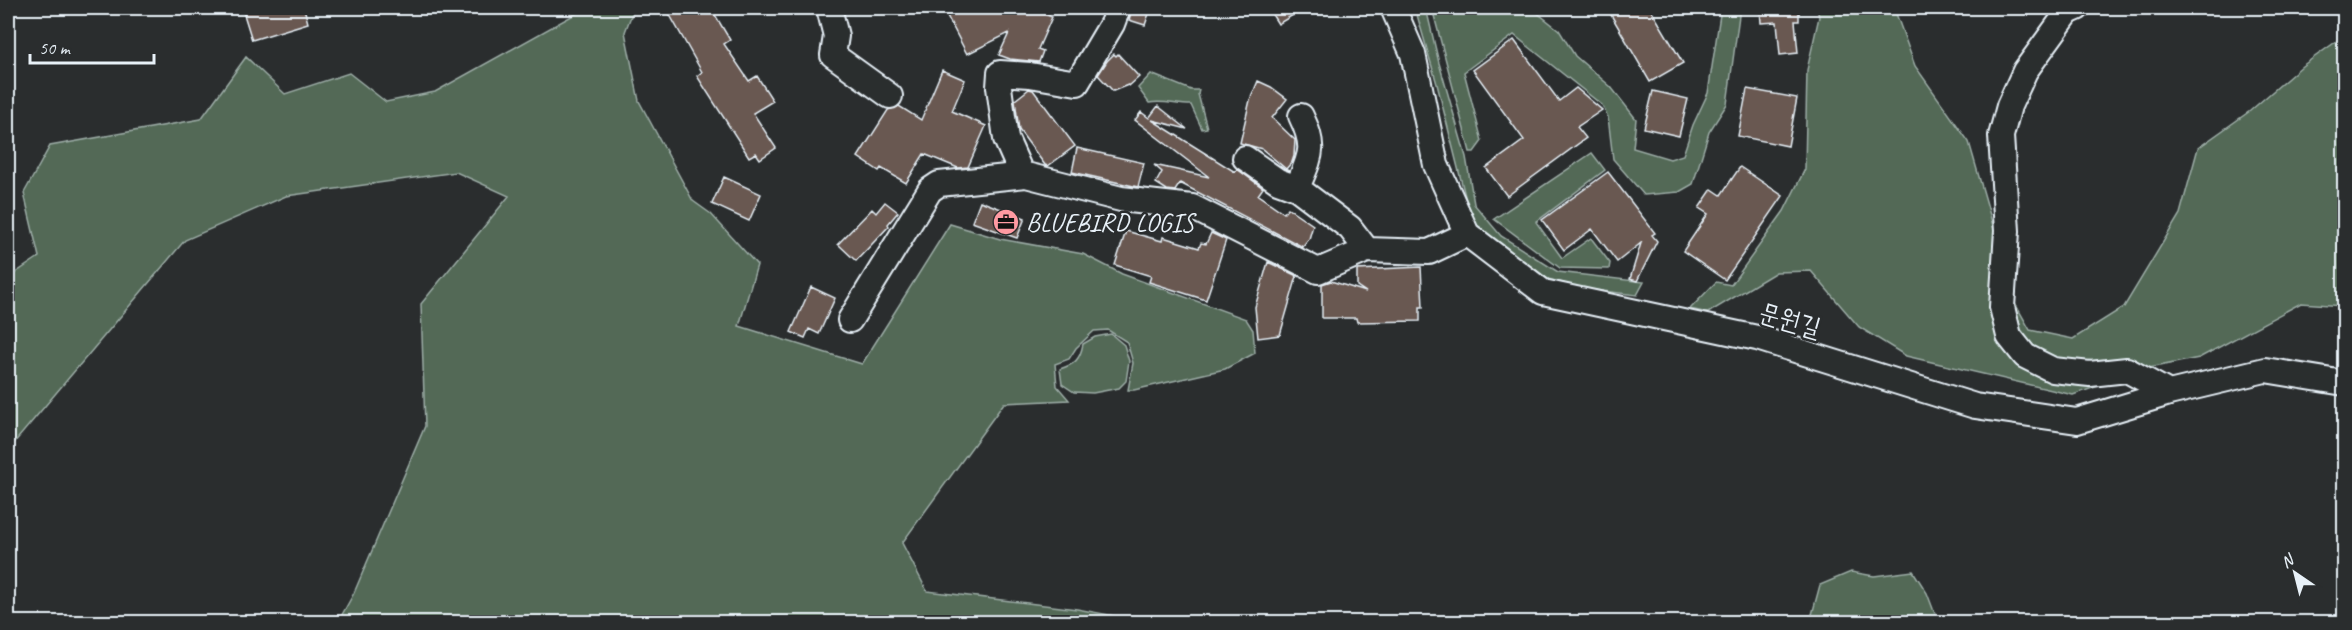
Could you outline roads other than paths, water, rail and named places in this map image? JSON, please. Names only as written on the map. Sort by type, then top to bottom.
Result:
[{"type":"street","points":[[829,8],[836,36],[833,55],[890,96]]},
{"type":"street","points":[[1024,175],[1006,139],[999,87],[1000,73],[1030,75],[1077,83],[1112,24],[1118,8]]},
{"type":"street","name":"문원길","points":[[1393,8],[1413,54],[1436,165],[1467,234],[1543,292],[1757,338],[1975,406],[2077,421],[2169,393],[2265,370],[2344,383]]},
{"type":"street","points":[[2077,8],[2068,12],[2025,71],[2009,106],[2001,136],[2007,231],[2002,307],[2009,336],[2025,356],[2053,370],[2090,374],[2127,370],[2169,393]]},
{"type":"street","points":[[1297,188],[1311,155],[1311,135],[1301,116]]},
{"type":"street","points":[[1245,158],[1278,181],[1297,188],[1350,228],[1367,250]]},
{"type":"street","points":[[850,320],[930,190],[939,184],[1024,175],[1121,199],[1192,207],[1318,271],[1367,250],[1429,252],[1467,234]]},
{"type":"place","name":"BLUEBIRD LOGIS","points":[[1006,222]]}]
